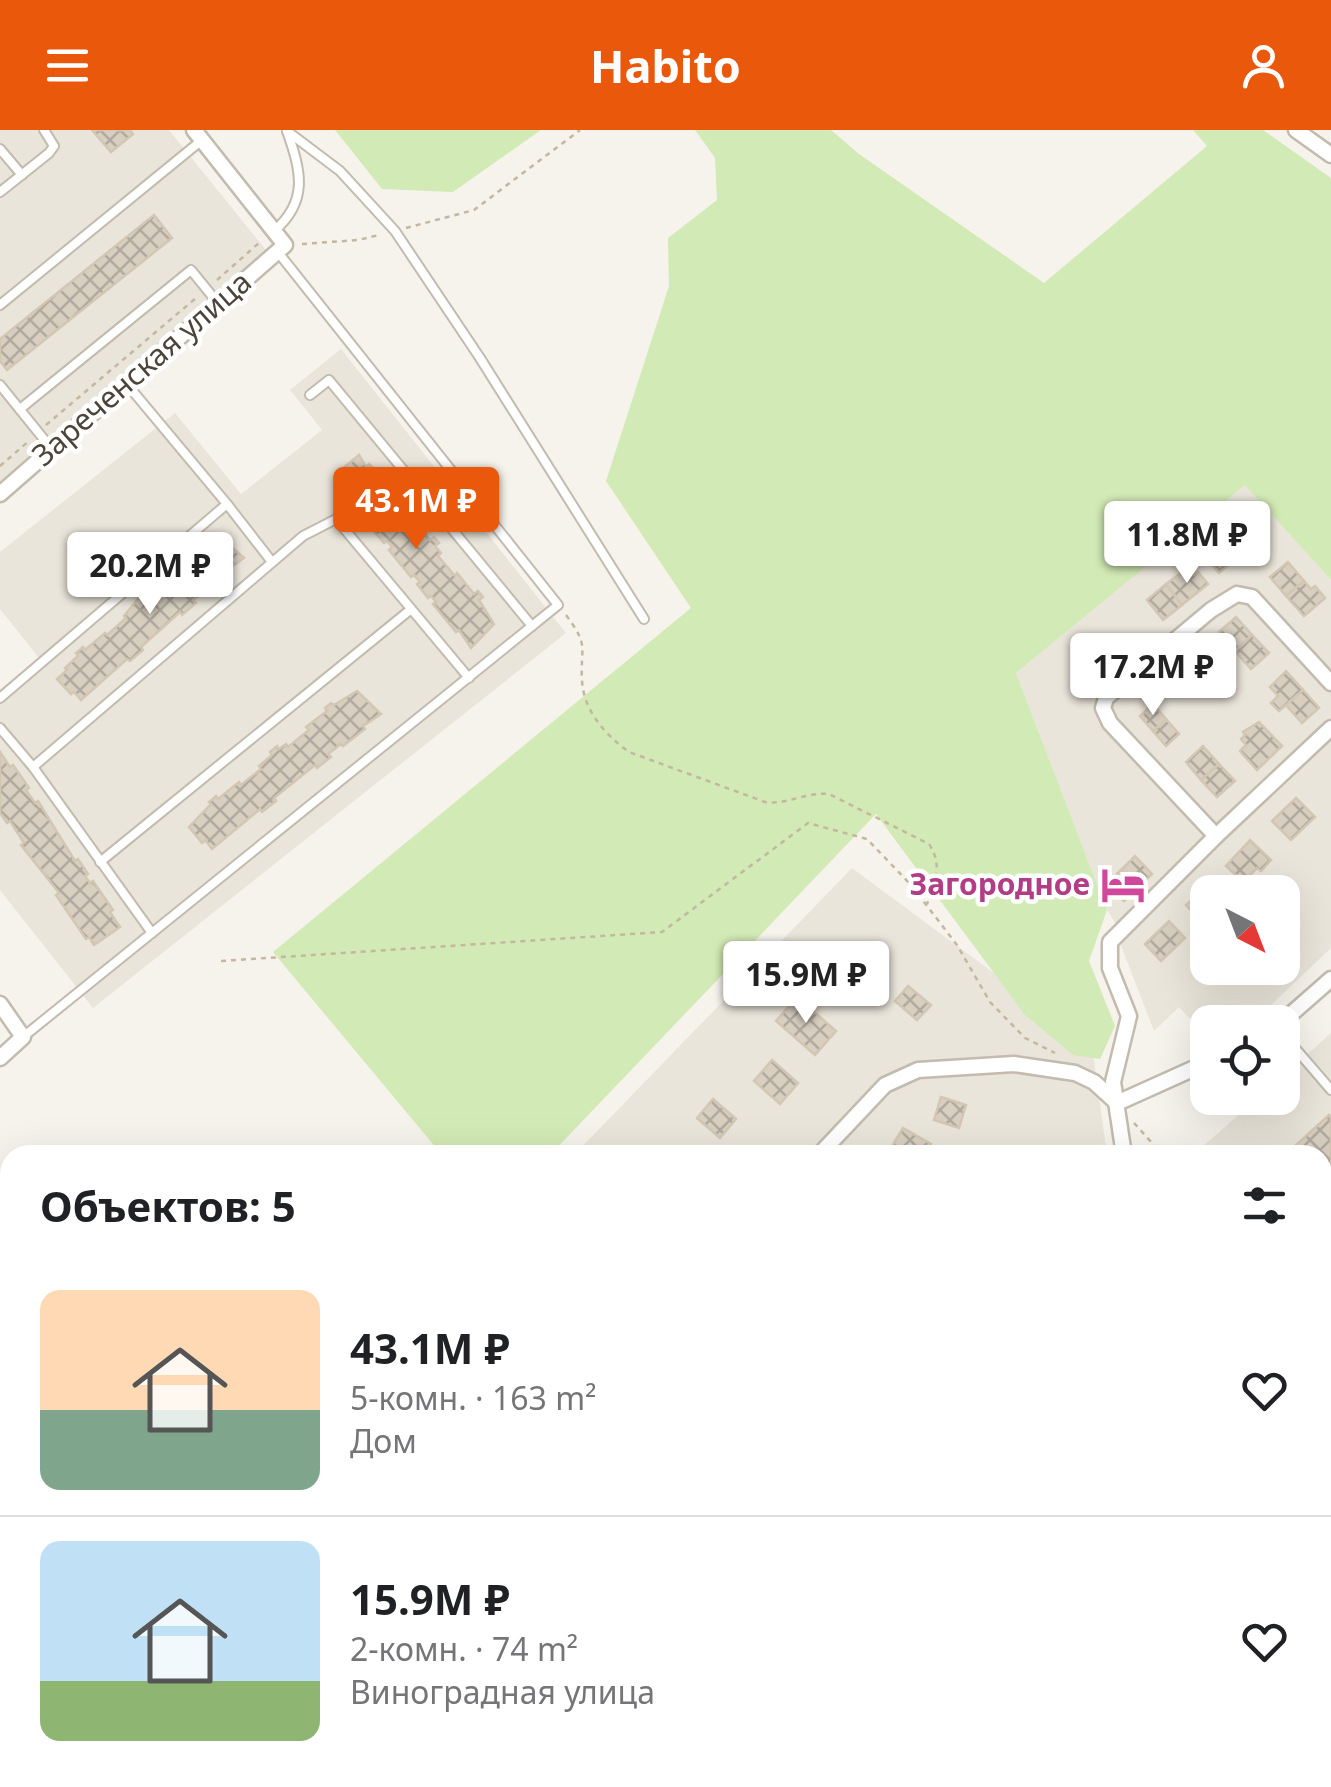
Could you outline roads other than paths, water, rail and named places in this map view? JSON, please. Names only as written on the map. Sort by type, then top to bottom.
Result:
[{"type":"street","points":[[1296,130],[1331,155]]},
{"type":"street","points":[[198,135],[274,231],[281,248]]},
{"type":"street","name":"Зареченская улица","points":[[0,494],[281,248]]},
{"type":"street","points":[[1216,836],[1110,723],[1104,708],[1106,698],[1211,610],[1237,594],[1252,596],[1331,683]]},
{"type":"street","points":[[1122,1145],[1113,1082],[1129,1016],[1110,968],[1110,942],[1331,728]]},
{"type":"street","points":[[1300,1006],[1331,979]]},
{"type":"street","points":[[0,1004],[23,1037],[0,1058]]},
{"type":"street","points":[[828,1145],[885,1085],[918,1070],[1014,1064],[1074,1074],[1094,1082],[1116,1103]]},
{"type":"street","points":[[1116,1103],[1190,1070]]},
{"type":"lane","points":[[0,192],[54,146],[44,130]]},
{"type":"lane","points":[[286,130],[340,171],[395,231],[644,618]]},
{"type":"lane","points":[[274,231],[290,217],[298,195],[299,166],[286,130]]},
{"type":"lane","points":[[0,305],[198,135]]},
{"type":"lane","points":[[0,149],[22,175]]},
{"type":"lane","points":[[23,1037],[558,604],[281,248]]},
{"type":"lane","points":[[20,409],[191,270],[217,302]]},
{"type":"lane","points":[[310,394],[328,380],[532,626]]},
{"type":"lane","points":[[126,383],[272,562]]},
{"type":"lane","points":[[0,384],[52,448]]},
{"type":"lane","points":[[0,698],[226,504]]},
{"type":"lane","points":[[32,767],[303,536],[336,519],[469,678]]},
{"type":"lane","points":[[100,862],[410,610]]},
{"type":"lane","points":[[0,728],[152,933]]},
{"type":"lane","points":[[1300,1054],[1331,1090]]},
{"type":"place","name":"Загородное","points":[[1123,885]]}]
